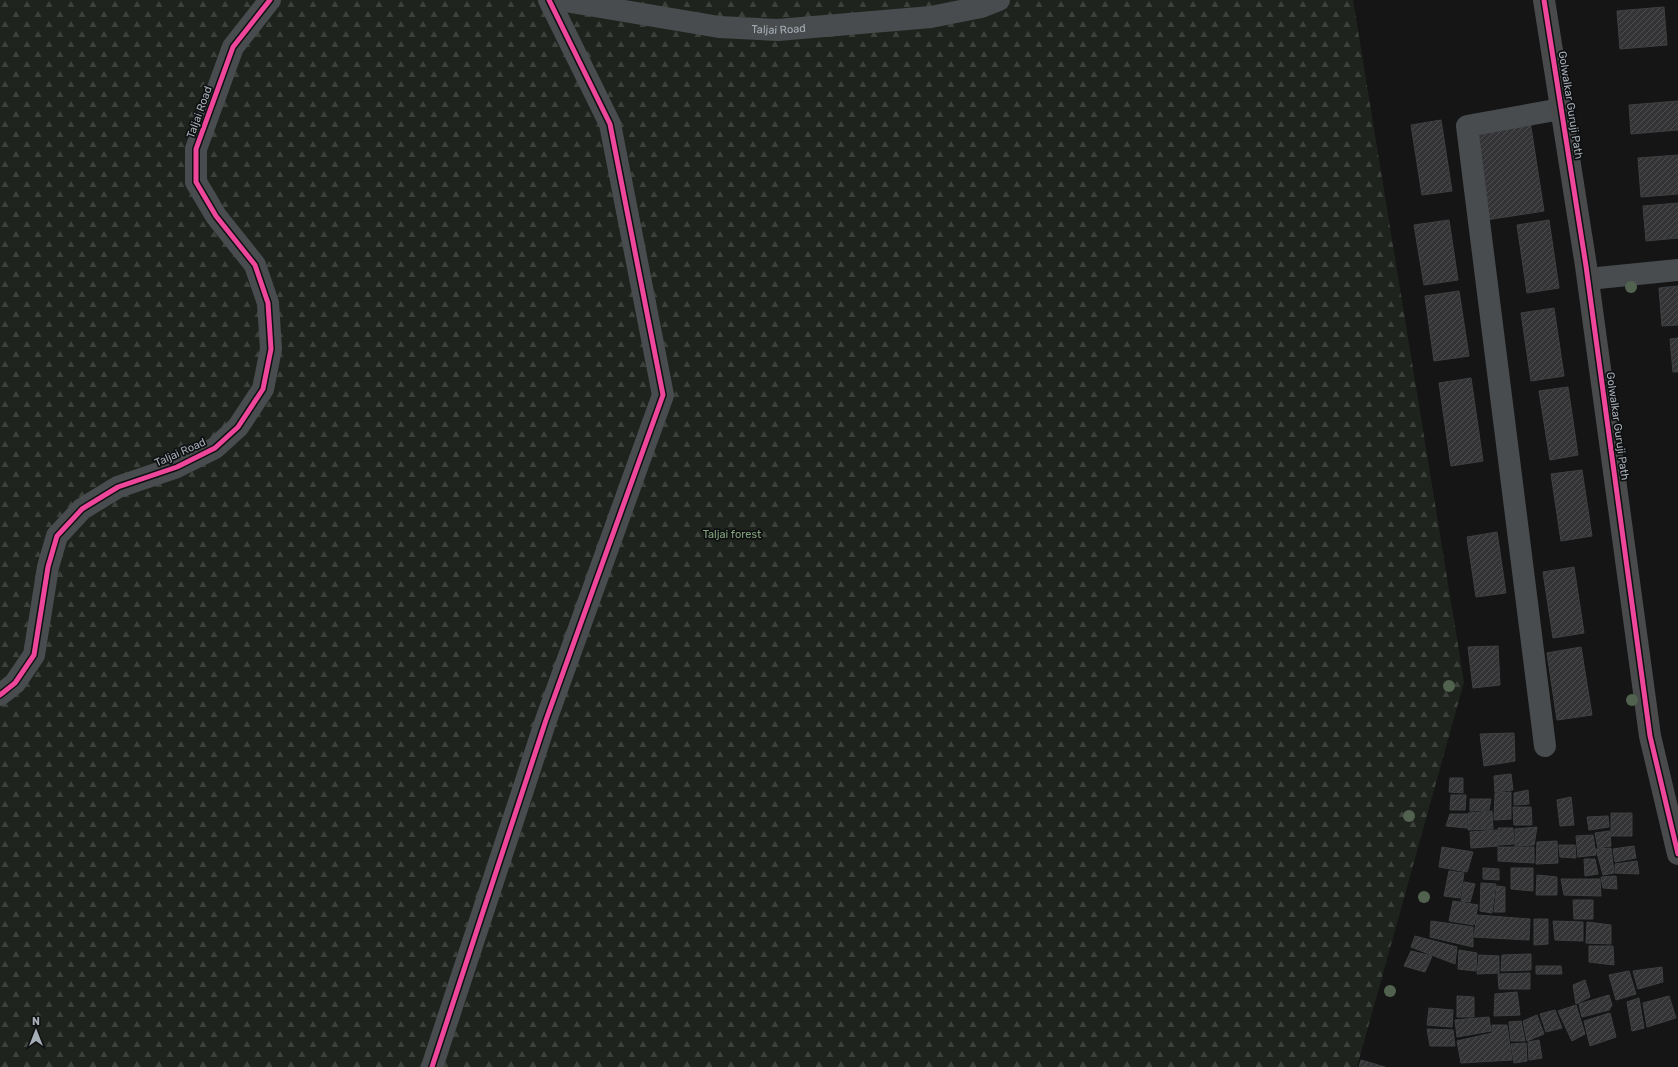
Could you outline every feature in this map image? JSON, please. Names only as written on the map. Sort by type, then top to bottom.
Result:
[{"type":"street","name":"Taljai Road","points":[[0,695],[15,683],[34,655],[48,567],[57,536],[82,509],[118,487],[177,467],[215,448],[238,428],[263,389],[271,349],[268,303],[255,265],[216,216],[196,182],[196,149],[233,46],[270,0]]},
{"type":"street","points":[[432,1067],[546,720],[663,395],[610,124],[549,0]]},
{"type":"street","name":"Taljai Road","points":[[558,0],[719,27],[778,30],[931,17],[981,7],[999,0]]},
{"type":"street","name":"Golwalkar Guruji Path","points":[[1544,0],[1588,279],[1650,736],[1677,841]]},
{"type":"street","points":[[1545,746],[1467,126],[1561,109]]},
{"type":"street","points":[[1588,279],[1678,270]]},
{"type":"green space","name":"Taljai forest","points":[[0,0],[1353,0],[1464,682],[1357,1067],[0,1067]]},
{"type":"building","points":[[1664,7],[1667,45],[1620,49],[1617,11]]},
{"type":"building","points":[[1678,101],[1678,130],[1631,134],[1629,105]]},
{"type":"building","points":[[1441,120],[1452,191],[1422,195],[1411,125]]},
{"type":"building","points":[[1530,121],[1544,211],[1486,220],[1473,130]]},
{"type":"building","points":[[1678,155],[1678,194],[1641,197],[1638,158]]},
{"type":"building","points":[[1678,203],[1678,238],[1646,241],[1643,206]]},
{"type":"building","points":[[1449,220],[1458,280],[1424,285],[1414,225]]},
{"type":"building","points":[[1549,220],[1559,288],[1527,293],[1517,225]]},
{"type":"building","points":[[1678,286],[1678,325],[1662,326],[1659,288]]},
{"type":"building","points":[[1459,291],[1469,356],[1434,361],[1425,296]]},
{"type":"building","points":[[1554,308],[1564,376],[1531,381],[1521,313]]},
{"type":"building","points":[[1678,338],[1678,372],[1673,372],[1670,339]]},
{"type":"building","points":[[1471,378],[1483,461],[1451,466],[1439,383]]},
{"type":"building","points":[[1568,387],[1578,455],[1550,460],[1539,391]]},
{"type":"building","points":[[1582,470],[1592,536],[1561,541],[1551,474]]},
{"type":"building","points":[[1497,532],[1506,593],[1476,597],[1467,537]]},
{"type":"building","points":[[1574,567],[1584,633],[1553,638],[1543,572]]},
{"type":"building","points":[[1498,646],[1500,685],[1473,688],[1468,647]]},
{"type":"building","points":[[1581,647],[1592,715],[1557,720],[1547,653]]},
{"type":"building","points":[[1514,733],[1515,761],[1484,766],[1480,734]]},
{"type":"building","points":[[1511,774],[1513,790],[1495,792],[1494,776]]},
{"type":"building","points":[[1450,778],[1463,778],[1463,793],[1449,792]]},
{"type":"building","points":[[1528,790],[1529,804],[1514,805],[1514,793]]},
{"type":"building","points":[[1511,792],[1511,819],[1494,820],[1495,793]]},
{"type":"building","points":[[1451,795],[1466,795],[1465,810],[1450,810]]},
{"type":"building","points":[[1571,797],[1574,825],[1560,826],[1557,800]]},
{"type":"building","points":[[1470,799],[1491,799],[1489,810],[1470,811]]},
{"type":"building","points":[[1513,807],[1531,807],[1532,825],[1514,825]]},
{"type":"building","points":[[1492,811],[1493,829],[1468,830],[1468,813]]},
{"type":"building","points":[[1611,813],[1632,813],[1632,836],[1611,836]]},
{"type":"building","points":[[1450,814],[1467,814],[1467,828],[1446,826]]},
{"type":"building","points":[[1608,816],[1609,827],[1589,830],[1587,817]]},
{"type":"building","points":[[1537,827],[1534,845],[1515,846],[1515,829]]},
{"type":"building","points":[[1498,828],[1513,828],[1514,844],[1499,845]]},
{"type":"building","points":[[1497,830],[1498,846],[1471,848],[1470,832]]},
{"type":"building","points":[[1610,831],[1611,846],[1598,848],[1595,833]]},
{"type":"building","points":[[1593,835],[1596,855],[1578,857],[1576,836]]},
{"type":"building","points":[[1557,841],[1558,863],[1536,864],[1537,842]]},
{"type":"building","points":[[1559,845],[1575,845],[1576,858],[1560,857]]},
{"type":"building","points":[[1634,846],[1636,858],[1615,862],[1613,849]]},
{"type":"building","points":[[1442,847],[1473,852],[1467,872],[1439,867]]},
{"type":"building","points":[[1498,847],[1534,847],[1534,863],[1498,861]]},
{"type":"building","points":[[1611,848],[1614,873],[1603,875],[1596,849]]},
{"type":"building","points":[[1584,859],[1595,859],[1598,874],[1585,876]]},
{"type":"building","points":[[1637,861],[1639,874],[1615,873],[1615,864]]},
{"type":"building","points":[[1483,868],[1499,869],[1499,880],[1483,879]]},
{"type":"building","points":[[1511,868],[1533,868],[1533,891],[1511,889]]},
{"type":"building","points":[[1449,871],[1464,873],[1460,898],[1444,896]]},
{"type":"building","points":[[1537,875],[1557,877],[1557,895],[1536,895]]},
{"type":"building","points":[[1616,876],[1617,889],[1603,888],[1601,877]]},
{"type":"building","points":[[1561,879],[1600,879],[1601,896],[1564,895]]},
{"type":"building","points":[[1464,882],[1475,884],[1470,902],[1461,901]]},
{"type":"building","points":[[1481,883],[1496,884],[1492,913],[1480,911]]},
{"type":"building","points":[[1497,886],[1505,887],[1505,912],[1494,912]]},
{"type":"building","points":[[1573,900],[1593,900],[1593,919],[1574,919]]},
{"type":"building","points":[[1453,901],[1478,905],[1474,925],[1449,921]]},
{"type":"building","points":[[1477,915],[1530,919],[1529,940],[1474,937]]},
{"type":"building","points":[[1534,919],[1548,919],[1548,944],[1534,945]]},
{"type":"building","points":[[1431,921],[1473,927],[1473,947],[1430,937]]},
{"type":"building","points":[[1553,921],[1583,922],[1583,941],[1555,940]]},
{"type":"building","points":[[1587,922],[1611,925],[1611,944],[1586,943]]},
{"type":"building","points":[[1415,936],[1457,947],[1455,964],[1411,947]]},
{"type":"building","points":[[1589,946],[1613,946],[1614,965],[1589,962]]},
{"type":"building","points":[[1459,950],[1477,953],[1476,971],[1458,969]]},
{"type":"building","points":[[1411,951],[1432,956],[1425,972],[1404,966]]},
{"type":"building","points":[[1531,954],[1531,970],[1501,971],[1502,955]]},
{"type":"building","points":[[1479,955],[1499,956],[1499,973],[1477,974]]},
{"type":"building","points":[[1536,966],[1561,966],[1562,974],[1536,974]]},
{"type":"building","points":[[1662,967],[1663,982],[1638,989],[1633,971]]},
{"type":"building","points":[[1629,971],[1636,994],[1616,1000],[1609,975]]},
{"type":"building","points":[[1530,973],[1530,989],[1499,989],[1498,974]]},
{"type":"building","points":[[1585,980],[1590,997],[1576,1004],[1573,985]]},
{"type":"building","points":[[1517,992],[1520,1015],[1494,1016],[1495,994]]},
{"type":"building","points":[[1609,995],[1612,1005],[1609,1010],[1582,1017],[1579,1004]]},
{"type":"building","points":[[1457,996],[1474,997],[1474,1017],[1457,1017]]},
{"type":"building","points":[[1669,996],[1676,1018],[1647,1027],[1643,1003]]},
{"type":"building","points":[[1639,998],[1644,1028],[1632,1031],[1627,1002]]},
{"type":"building","points":[[1576,1005],[1585,1034],[1572,1041],[1558,1011]]},
{"type":"building","points":[[1429,1008],[1453,1010],[1452,1027],[1427,1025]]},
{"type":"building","points":[[1555,1010],[1562,1028],[1546,1032],[1540,1014]]},
{"type":"building","points":[[1610,1013],[1616,1037],[1590,1046],[1584,1021]]},
{"type":"building","points":[[1537,1015],[1544,1034],[1527,1041],[1523,1021]]},
{"type":"building","points":[[1489,1017],[1491,1031],[1457,1037],[1455,1020]]},
{"type":"building","points":[[1521,1021],[1525,1041],[1511,1041],[1509,1022]]},
{"type":"building","points":[[1492,1025],[1507,1025],[1512,1060],[1461,1063],[1457,1041],[1492,1033]]},
{"type":"building","points":[[1427,1029],[1453,1030],[1455,1046],[1430,1046]]},
{"type":"building","points":[[1539,1040],[1542,1058],[1529,1060],[1528,1042]]},
{"type":"building","points":[[1526,1043],[1527,1061],[1514,1063],[1511,1044]]},
{"type":"building","points":[[1361,1060],[1385,1067],[1359,1067]]},
{"type":"cycle path","points":[[0,695],[15,683],[34,655],[48,567],[57,536],[82,509],[118,487],[177,467],[215,448],[238,427],[263,389],[271,349],[268,303],[255,265],[216,216],[196,182],[196,149],[233,47],[270,0]]},
{"type":"cycle path","points":[[432,1067],[546,720],[663,395],[610,124],[549,0]]},
{"type":"cycle path","points":[[1544,0],[1586,266],[1650,736],[1678,854]]}]
